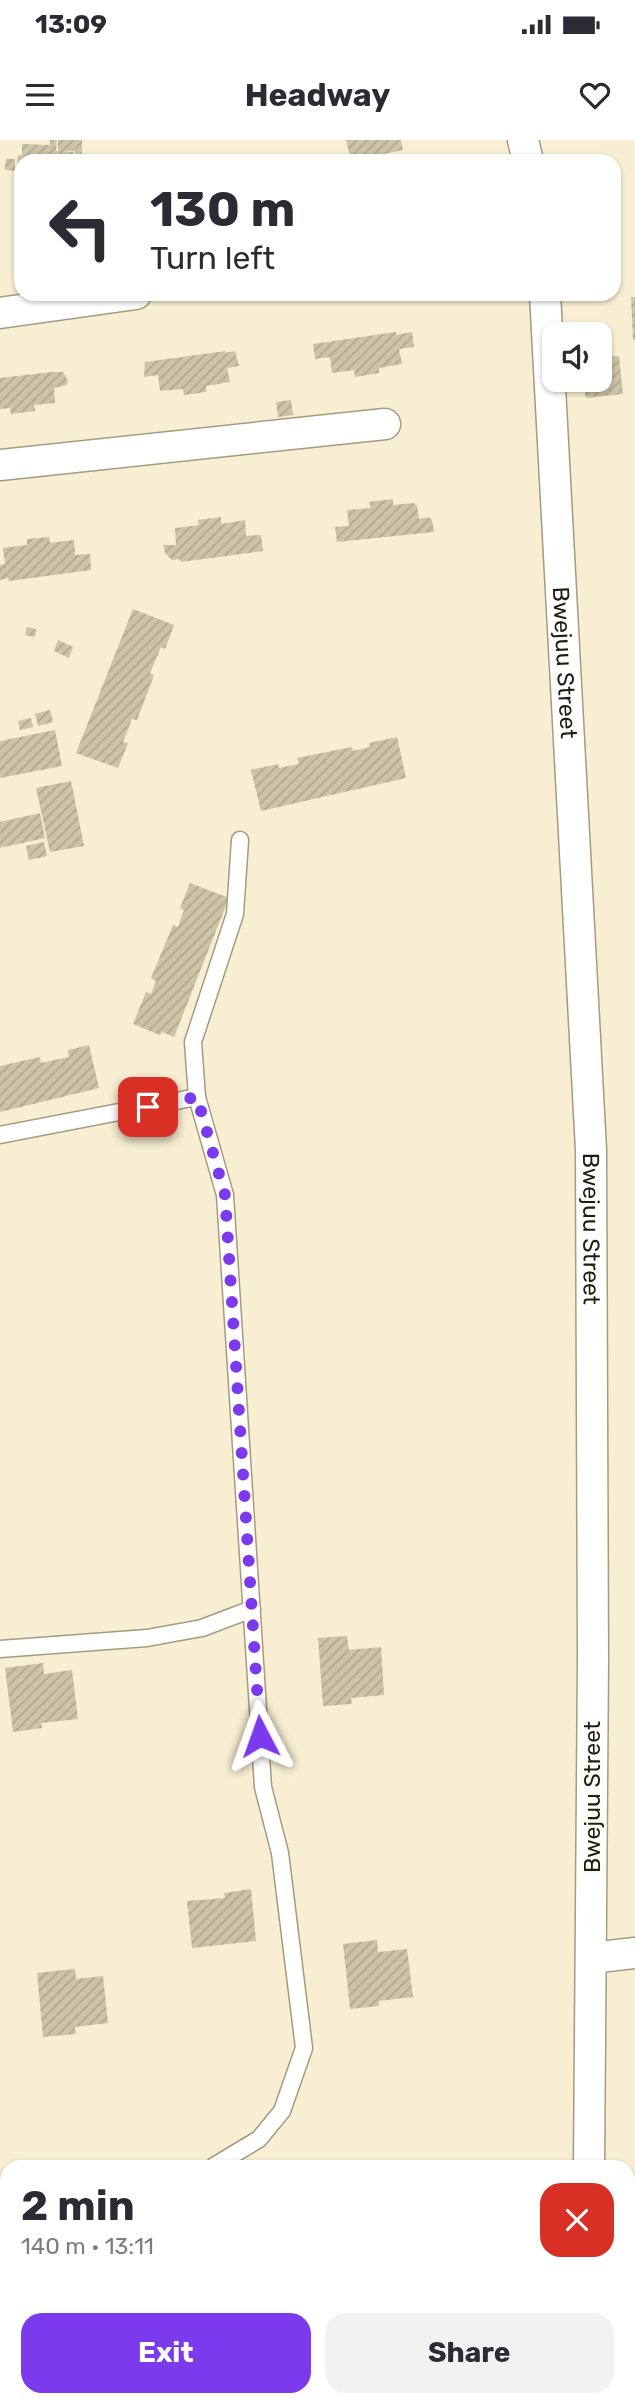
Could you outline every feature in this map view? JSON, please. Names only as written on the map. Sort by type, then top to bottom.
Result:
[{"type":"street","points":[[0,313],[86,301]]},
{"type":"street","name":"Bwejuu Street","points":[[545,301],[591,1150],[593,1673],[589,2160]]},
{"type":"street","points":[[0,465],[385,424]]},
{"type":"street","points":[[591,1958],[635,1953]]},
{"type":"lane","points":[[224,2160],[259,2139],[282,2111],[304,2048],[280,1853],[263,1787],[225,1195],[197,1097],[193,1042],[235,914],[240,840]]},
{"type":"lane","points":[[0,1135],[197,1097]]},
{"type":"lane","points":[[0,1648],[147,1639],[202,1628],[252,1609]]},
{"type":"building","points":[[50,140],[57,140],[58,151],[58,140],[82,140],[82,154],[75,154],[74,146],[74,151],[62,151],[74,152],[22,154],[22,144],[50,145]]},
{"type":"building","points":[[346,140],[401,140],[403,150],[384,154],[349,154]]},
{"type":"building","points":[[6,159],[14,159],[14,171],[5,170]]},
{"type":"building","points":[[631,297],[635,297],[635,340],[633,340]]},
{"type":"building","points":[[396,332],[396,335],[412,332],[414,347],[399,349],[402,364],[379,368],[379,373],[355,377],[354,370],[332,373],[330,357],[315,359],[313,344]]},
{"type":"building","points":[[226,351],[225,353],[235,351],[239,366],[227,368],[230,382],[206,386],[206,392],[184,395],[183,389],[160,391],[158,375],[144,377],[145,362]]},
{"type":"building","points":[[619,356],[623,394],[586,398],[585,392],[612,392],[612,357]]},
{"type":"building","points":[[63,372],[68,381],[67,385],[54,388],[55,403],[34,405],[35,411],[11,414],[10,408],[0,409],[0,378]]},
{"type":"building","points":[[291,400],[293,415],[278,417],[276,402]]},
{"type":"building","points":[[393,499],[393,505],[413,503],[417,506],[419,519],[429,517],[434,532],[337,542],[335,527],[349,526],[347,510],[371,508],[369,502]]},
{"type":"building","points":[[221,517],[221,524],[245,520],[246,536],[261,535],[263,551],[181,562],[179,559],[172,560],[165,553],[163,545],[176,545],[175,528],[199,525],[198,520]]},
{"type":"building","points":[[49,537],[50,543],[74,540],[75,555],[90,554],[91,570],[0,580],[0,565],[5,564],[3,548],[27,545],[27,539]]},
{"type":"building","points":[[133,609],[174,625],[165,649],[161,647],[150,673],[154,675],[137,720],[132,719],[123,742],[128,743],[118,768],[76,753]]},
{"type":"building","points":[[27,627],[36,629],[35,637],[25,635]]},
{"type":"building","points":[[58,640],[73,647],[69,658],[54,651]]},
{"type":"building","points":[[50,710],[53,722],[38,726],[35,714]]},
{"type":"building","points":[[31,718],[33,727],[20,730],[18,721]]},
{"type":"building","points":[[55,730],[62,766],[0,778],[0,741]]},
{"type":"building","points":[[397,737],[406,778],[261,811],[251,770],[278,764],[279,768],[299,764],[297,758],[352,747],[353,751],[370,747],[369,743]]},
{"type":"building","points":[[71,781],[84,846],[50,852],[36,788]]},
{"type":"building","points":[[40,813],[45,838],[0,848],[0,822]]},
{"type":"building","points":[[44,842],[47,856],[29,860],[26,846]]},
{"type":"building","points":[[190,883],[229,898],[174,1037],[162,1032],[160,1035],[133,1024],[146,992],[151,994],[156,981],[151,978],[173,925],[178,927],[184,910],[180,908]]},
{"type":"building","points":[[89,1045],[99,1088],[0,1112],[0,1066],[40,1057],[41,1063],[69,1057],[68,1050]]},
{"type":"building","points":[[347,1636],[349,1650],[381,1647],[384,1695],[351,1698],[352,1704],[323,1706],[318,1638]]},
{"type":"building","points":[[43,1663],[44,1674],[72,1670],[78,1719],[41,1723],[42,1728],[13,1732],[5,1668]]},
{"type":"building","points":[[251,1889],[256,1941],[192,1948],[187,1901],[225,1898],[224,1893]]},
{"type":"building","points":[[377,1940],[378,1952],[407,1949],[413,1997],[379,2001],[379,2006],[350,2009],[343,1944]]},
{"type":"building","points":[[75,1969],[76,1979],[103,1976],[108,2023],[75,2027],[76,2034],[43,2037],[37,1973]]},
{"type":"route","points":[[148,1107],[197,1097],[225,1195],[260,1736]]}]
